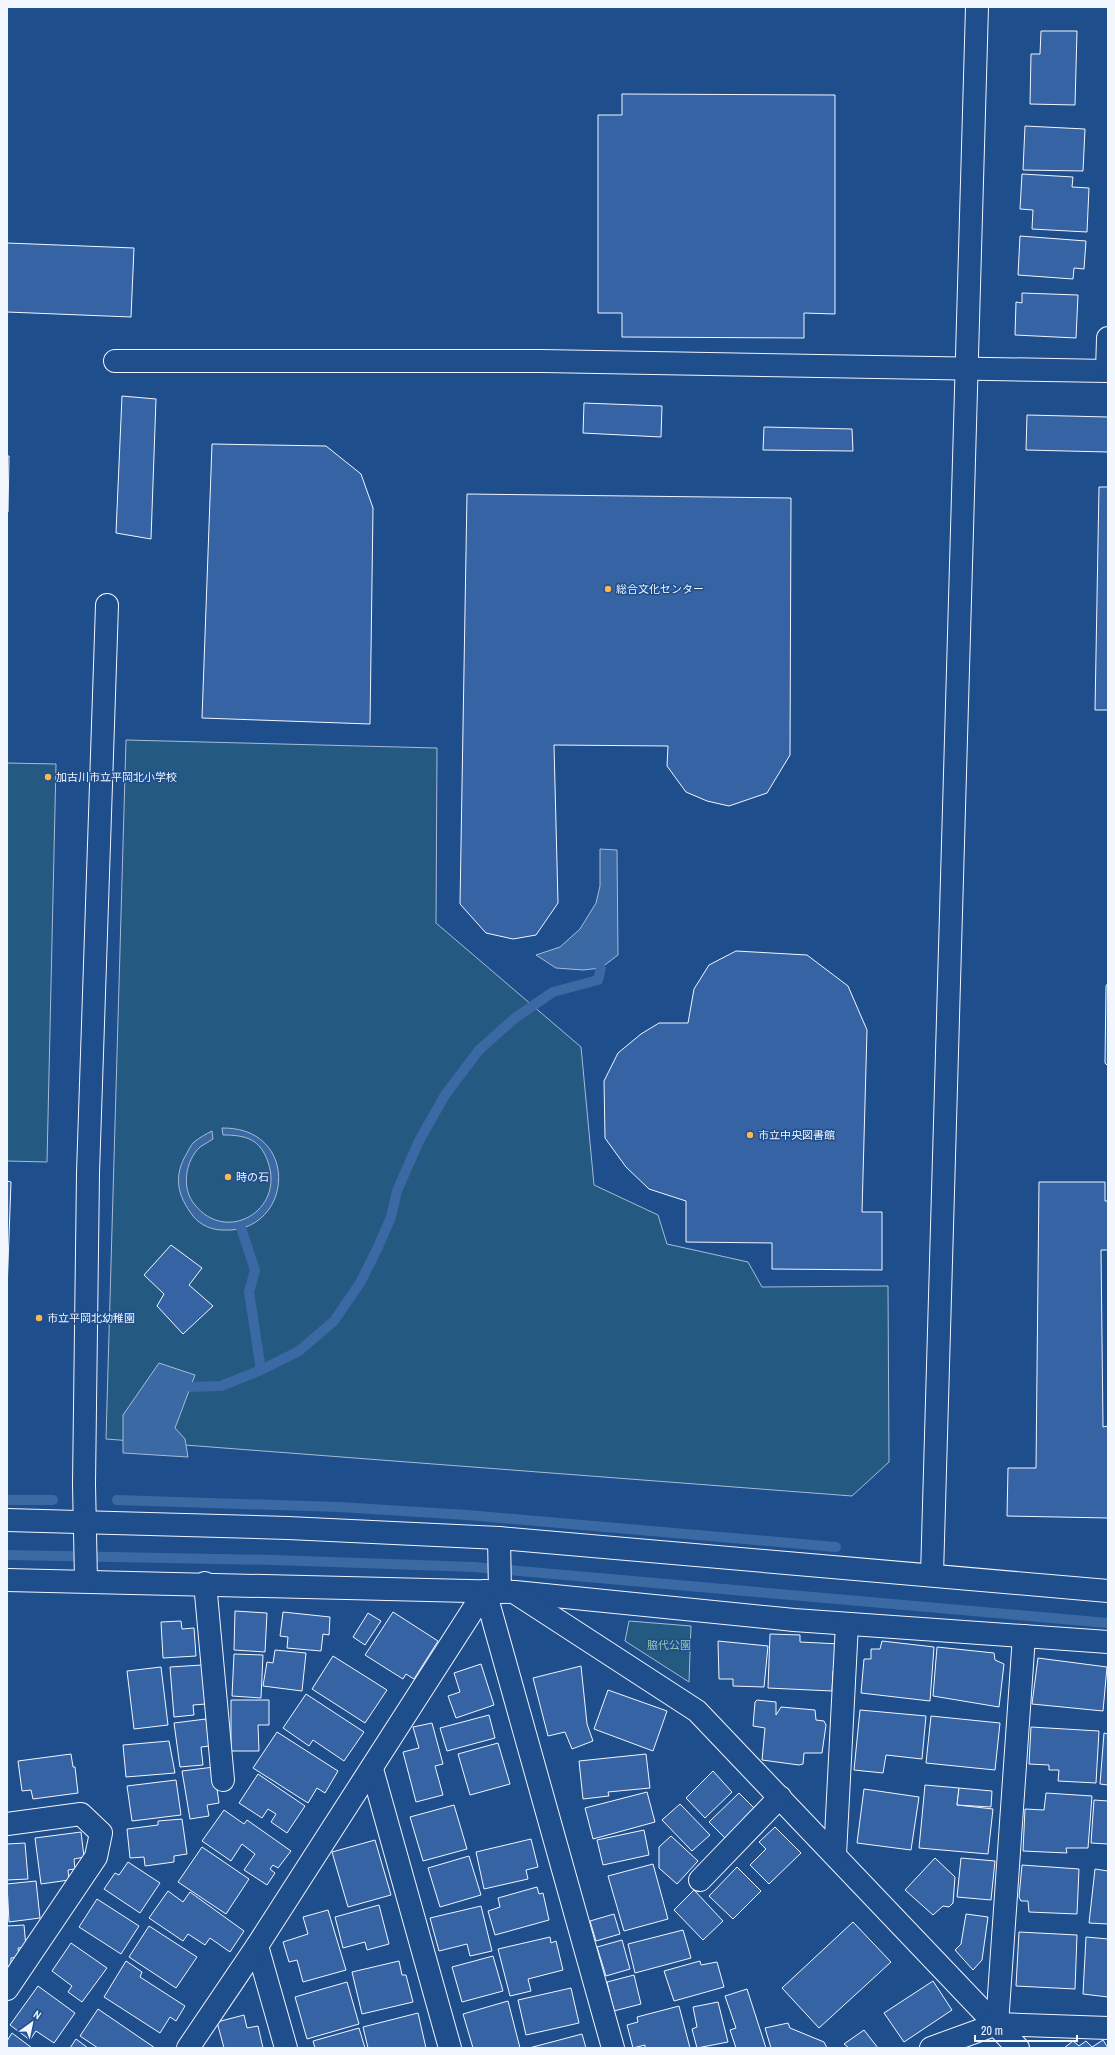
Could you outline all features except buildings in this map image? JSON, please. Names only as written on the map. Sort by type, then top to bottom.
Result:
[{"type":"street","points":[[932,1575],[968,368],[977,7]]},
{"type":"street","points":[[115,361],[542,361],[1108,371],[1108,338]]},
{"type":"street","points":[[86,1580],[84,1522],[88,1173],[107,605]]},
{"type":"street","points":[[7,1520],[288,1528],[499,1538],[1108,1591]]},
{"type":"street","points":[[499,1538],[500,1592],[614,2048]]},
{"type":"street","points":[[7,1580],[86,1580],[500,1592],[847,1624],[1108,1642]]},
{"type":"street","points":[[205,1583],[223,1780]]},
{"type":"street","points":[[188,2048],[257,1946],[372,1769],[500,1592]]},
{"type":"street","points":[[500,1592],[697,1711],[997,2024],[1018,2048]]},
{"type":"street","points":[[835,1854],[847,1624]]},
{"type":"street","points":[[997,2024],[1024,1636]]},
{"type":"street","points":[[372,1769],[450,2048]]},
{"type":"street","points":[[700,1880],[780,1797]]},
{"type":"street","points":[[7,1824],[81,1814],[101,1832],[96,1857],[7,1989]]},
{"type":"street","points":[[257,1946],[286,2048]]},
{"type":"street","points":[[931,2048],[997,2024],[1108,2028]]},
{"type":"green space","points":[[126,740],[437,748],[436,923],[581,1047],[594,1185],[658,1215],[667,1244],[748,1262],[762,1287],[888,1286],[889,1462],[852,1496],[106,1439]]},
{"type":"green space","points":[[7,763],[56,764],[47,1162],[7,1161]]},
{"type":"green space","name":"脇代公園","points":[[629,1621],[691,1626],[689,1682],[625,1641]]},
{"type":"shaded area","points":[[600,849],[617,850],[618,955],[601,968],[583,970],[556,968],[536,955],[560,947],[580,929],[596,903],[600,886]]},
{"type":"shaded area","points":[[222,1128],[248,1132],[266,1144],[276,1161],[279,1180],[274,1200],[263,1216],[246,1227],[222,1230],[214,1229],[199,1222],[183,1201],[180,1193],[180,1170],[190,1147],[194,1142],[212,1131],[213,1139],[200,1147],[191,1160],[188,1167],[186,1183],[195,1205],[208,1216],[222,1222],[236,1221],[250,1216],[261,1207],[268,1195],[271,1180],[268,1162],[261,1148],[256,1143],[245,1137],[223,1135]]},
{"type":"shaded area","points":[[159,1363],[195,1375],[175,1428],[185,1439],[188,1457],[123,1453],[123,1415]]},
{"type":"waterway","points":[[191,1387],[221,1386],[261,1370],[299,1351],[334,1321],[360,1283],[378,1247],[391,1217],[397,1191],[419,1141],[445,1095],[479,1050],[515,1018],[553,992],[598,980],[601,968]]},
{"type":"waterway","points":[[241,1228],[255,1270],[249,1292],[261,1370]]},
{"type":"waterway","points":[[7,1500],[53,1500]]},
{"type":"waterway","points":[[117,1500],[339,1507],[467,1515],[836,1547]]},
{"type":"waterway","points":[[7,1555],[275,1560],[474,1567],[1108,1623]]},
{"type":"place","name":"総合文化センター","points":[[608,589]]},
{"type":"place","name":"加古川市立平岡北小学校","points":[[48,777]]},
{"type":"place","name":"市立中央図書館","points":[[750,1135]]},
{"type":"place","name":"時の石","points":[[228,1177]]},
{"type":"place","name":"市立平岡北幼稚園","points":[[39,1318]]}]
